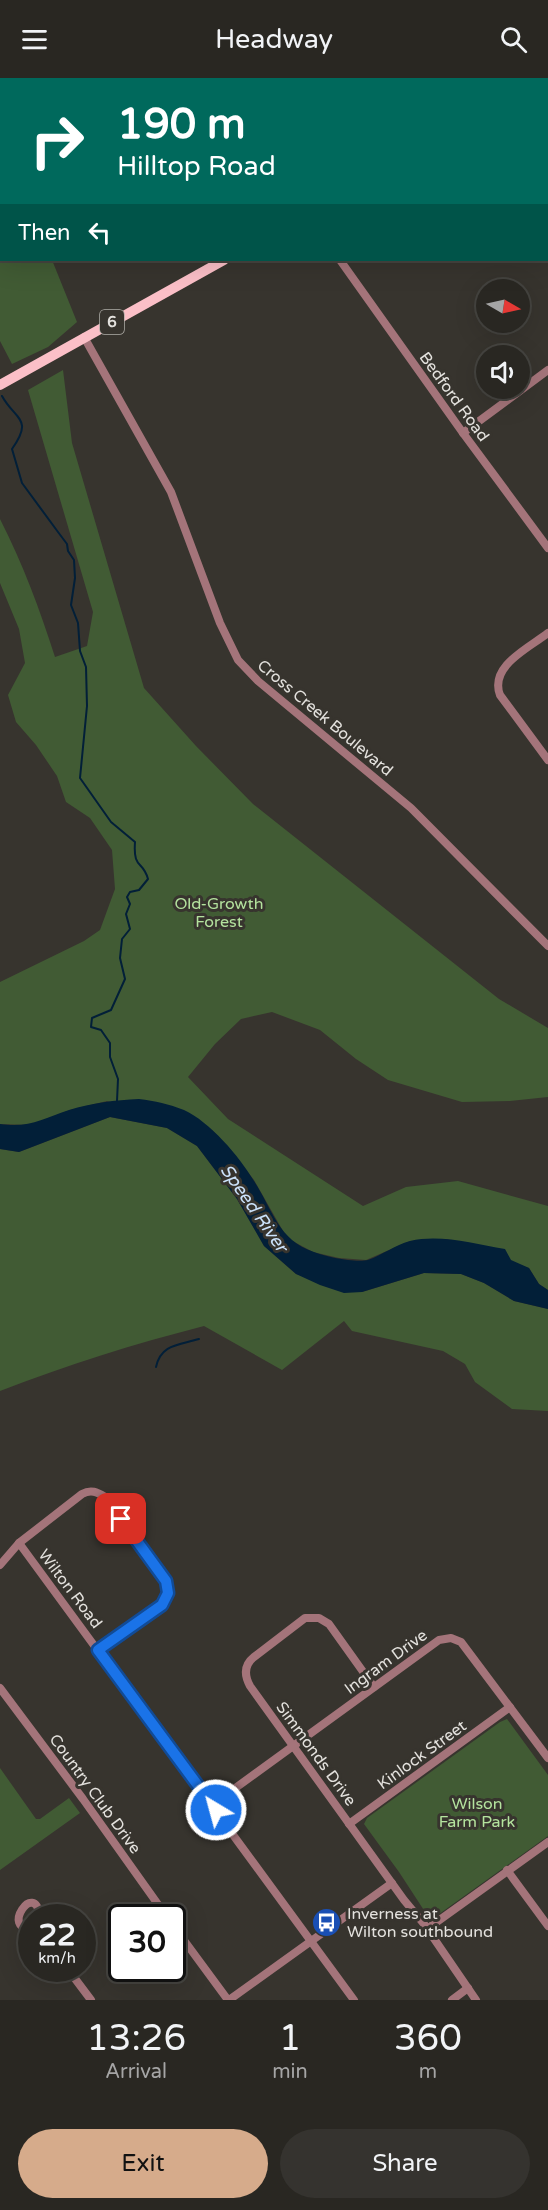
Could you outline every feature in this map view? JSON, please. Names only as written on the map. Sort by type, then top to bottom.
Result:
[{"type":"main road","name":"6","points":[[0,385],[222,261]]},
{"type":"street","name":"Bedford Road","points":[[341,261],[548,548]]},
{"type":"street","name":"Cross Creek Boulevard","points":[[84,338],[171,492],[220,623],[238,660],[258,681],[411,808],[548,946]]},
{"type":"street","points":[[463,433],[548,370]]},
{"type":"street","points":[[548,633],[505,666],[498,676],[497,683],[500,695],[548,760]]},
{"type":"street","points":[[0,1565],[19,1543],[87,1491],[98,1493],[111,1506],[166,1581],[168,1593],[162,1605],[98,1650]]},
{"type":"street","name":"Wilton Road","points":[[19,1543],[354,2000]]},
{"type":"street","name":"Simmonds Drive","points":[[374,1687],[328,1624],[319,1618],[304,1619],[252,1658],[245,1671],[250,1686],[477,2000]]},
{"type":"street","name":"Ingram Drive","points":[[212,1805],[439,1640],[451,1638],[462,1642],[548,1758]]},
{"type":"street","name":"Country Club Drive","points":[[0,1688],[158,1904]]},
{"type":"street","name":"Kinlock Street","points":[[349,1824],[510,1707]]},
{"type":"street","points":[[427,1929],[548,1842]]},
{"type":"street","points":[[507,1870],[548,1926]]},
{"type":"street","points":[[186,1943],[228,2000],[392,1883]]},
{"type":"street","points":[[18,1908],[15,1916],[18,1924]]},
{"type":"street","points":[[78,1982],[91,2000]]},
{"type":"street","points":[[452,2000],[468,1988]]},
{"type":"green space","points":[[0,261],[52,261],[77,322],[48,347],[12,364],[0,341]]},
{"type":"green space","name":"Old-Growth Forest","points":[[63,370],[72,443],[144,688],[196,746],[253,804],[499,999],[548,1028],[548,1097],[462,1102],[388,1080],[356,1059],[320,1030],[272,1012],[241,1019],[215,1044],[188,1077],[228,1119],[363,1206],[406,1187],[458,1181],[548,1206],[548,1290],[539,1284],[529,1268],[447,1239],[410,1241],[366,1260],[339,1258],[313,1252],[287,1238],[254,1180],[212,1130],[107,1101],[70,1110],[32,1125],[0,1124],[0,982],[84,941],[100,930],[115,889],[112,850],[90,818],[66,802],[57,776],[36,745],[16,722],[8,695],[25,663],[19,629],[0,583],[0,519],[30,587],[55,657],[87,646],[93,612],[28,390]]},
{"type":"green space","points":[[110,1117],[167,1128],[197,1146],[237,1199],[264,1246],[296,1274],[362,1292],[424,1273],[461,1274],[484,1283],[514,1301],[548,1309],[548,1411],[512,1409],[475,1382],[465,1364],[443,1351],[352,1331],[344,1321],[282,1370],[204,1326],[50,1372],[0,1391],[0,1149],[19,1152]]},
{"type":"green space","name":"Wilson Farm Park","points":[[507,1719],[548,1775],[548,1836],[435,1917],[429,1918],[364,1824],[367,1818]]},
{"type":"green space","points":[[0,1768],[36,1819],[40,1819],[69,1798],[80,1813],[0,1870]]},
{"type":"water","name":"Speed River","points":[[139,1099],[184,1110],[214,1131],[248,1171],[284,1232],[302,1247],[326,1256],[356,1261],[368,1260],[404,1243],[422,1239],[457,1241],[505,1249],[511,1260],[529,1268],[539,1284],[548,1290],[548,1309],[514,1301],[484,1283],[461,1274],[424,1273],[362,1292],[344,1293],[296,1274],[264,1246],[237,1199],[197,1146],[167,1128],[110,1117],[19,1152],[0,1149],[0,1124],[28,1124],[86,1105]]},
{"type":"waterway","points":[[2,396],[22,425],[22,431],[12,449],[22,483],[67,544],[68,551],[74,560],[75,578],[71,605],[78,623],[80,651],[86,667],[87,706],[80,778],[111,822],[135,842],[135,857],[148,879],[139,890],[130,892],[127,897],[130,904],[126,914],[130,929],[122,939],[120,958],[125,979],[111,1010],[92,1018],[91,1027],[101,1030],[110,1043],[110,1057],[118,1079],[117,1101]]},
{"type":"waterway","points":[[156,1367],[158,1359],[167,1350],[178,1344],[199,1339]]},
{"type":"place","name":"Inverness at Wilton southbound","points":[[326,1923]]},
{"type":"route","points":[[121,1519],[166,1581],[169,1590],[162,1605],[98,1650],[216,1810]]}]
